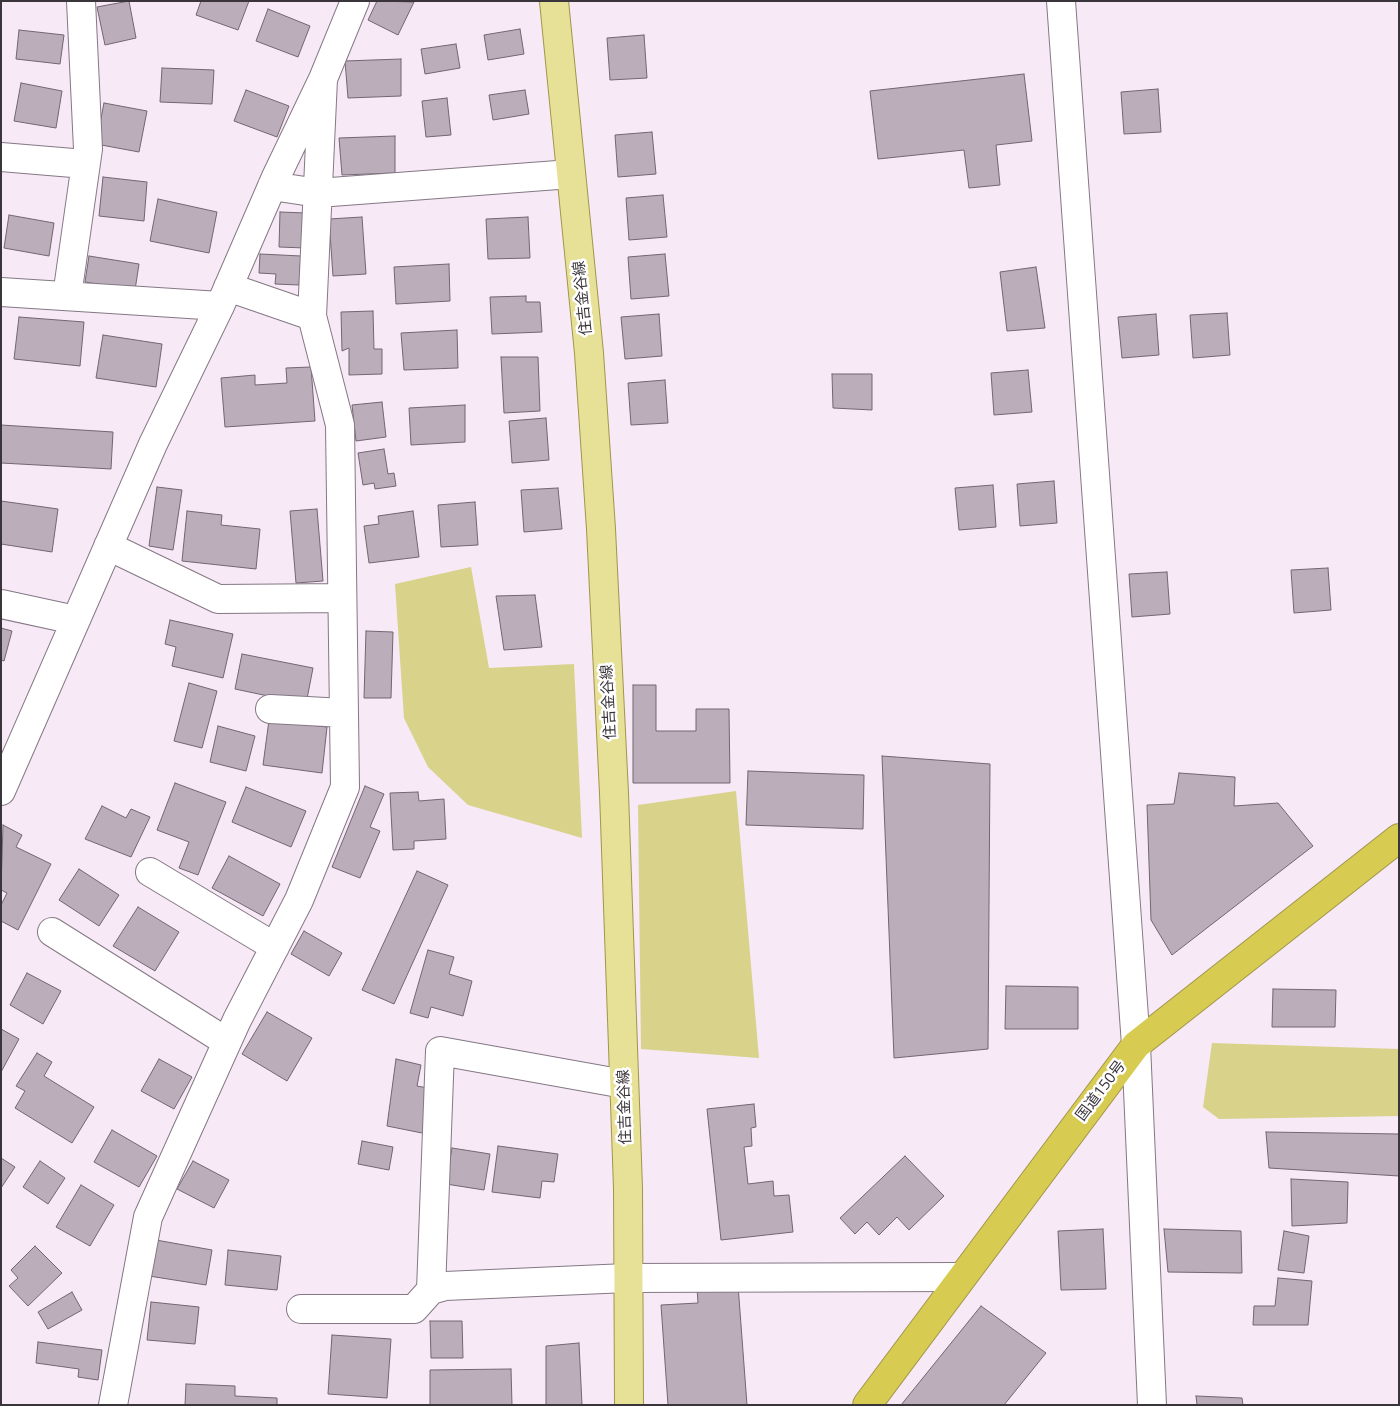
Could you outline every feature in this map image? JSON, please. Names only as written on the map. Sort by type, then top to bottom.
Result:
[{"type":"highway","name":"国道150号","points":[[867,1405],[1136,1045],[1399,838]]},
{"type":"main road","name":"住吉金谷線","points":[[554,1],[589,354],[602,530],[614,793],[628,1188],[629,1405]]},
{"type":"street","points":[[67,296],[88,148],[81,1]]},
{"type":"street","points":[[1,791],[153,444],[224,297],[272,186],[323,79],[355,1]]},
{"type":"street","points":[[1061,1],[1136,1045],[1152,1405]]},
{"type":"street","points":[[113,1405],[148,1217],[227,1042],[299,900],[345,787],[340,425],[312,316],[323,79]]},
{"type":"street","points":[[1,157],[85,164]]},
{"type":"street","points":[[272,186],[318,193],[571,174]]},
{"type":"street","points":[[1,292],[67,296],[224,297],[312,316]]},
{"type":"street","points":[[108,546],[218,599],[342,598]]},
{"type":"street","points":[[1,604],[75,620]]},
{"type":"street","points":[[270,709],[344,713]]},
{"type":"street","points":[[150,872],[275,947]]},
{"type":"street","points":[[52,932],[227,1042]]},
{"type":"street","points":[[431,1290],[440,1051],[624,1084]]},
{"type":"street","points":[[301,1309],[414,1309],[431,1290],[445,1286],[627,1278],[962,1277]]},
{"type":"shaded area","points":[[471,567],[489,668],[574,664],[582,838],[468,805],[428,767],[404,718],[395,584]]},
{"type":"shaded area","points":[[736,791],[759,1058],[641,1049],[638,805]]},
{"type":"shaded area","points":[[1212,1043],[1399,1049],[1399,1116],[1219,1119],[1203,1107]]},
{"type":"building","points":[[129,1],[136,38],[105,45],[97,7]]},
{"type":"building","points":[[201,1],[249,1],[238,30],[196,15]]},
{"type":"building","points":[[377,1],[414,2],[398,35],[368,20]]},
{"type":"building","points":[[268,9],[310,26],[298,57],[256,41]]},
{"type":"building","points":[[520,29],[524,54],[488,60],[484,35]]},
{"type":"building","points":[[19,30],[64,35],[60,64],[16,59]]},
{"type":"building","points":[[644,35],[647,78],[610,80],[607,38]]},
{"type":"building","points":[[456,44],[460,68],[425,74],[421,49]]},
{"type":"building","points":[[401,59],[401,96],[348,98],[345,61]]},
{"type":"building","points":[[162,68],[214,70],[212,104],[160,102]]},
{"type":"building","points":[[1024,74],[1032,141],[996,145],[1000,185],[969,188],[964,150],[878,159],[870,91]]},
{"type":"building","points":[[21,83],[62,91],[56,128],[14,121]]},
{"type":"building","points":[[1158,89],[1161,132],[1124,134],[1121,92]]},
{"type":"building","points":[[246,90],[289,106],[277,137],[234,121]]},
{"type":"building","points":[[525,90],[529,114],[493,120],[489,95]]},
{"type":"building","points":[[447,98],[451,135],[426,137],[422,101]]},
{"type":"building","points":[[104,103],[147,111],[139,152],[96,144]]},
{"type":"building","points":[[652,132],[656,174],[618,177],[615,135]]},
{"type":"building","points":[[395,136],[395,173],[342,175],[339,138]]},
{"type":"building","points":[[103,177],[147,182],[144,221],[99,216]]},
{"type":"building","points":[[663,195],[667,237],[629,240],[626,198]]},
{"type":"building","points":[[158,199],[217,212],[209,253],[150,241]]},
{"type":"building","points":[[280,212],[306,213],[305,248],[279,247]]},
{"type":"building","points":[[9,215],[54,223],[49,256],[4,248]]},
{"type":"building","points":[[362,217],[366,274],[333,276],[329,219]]},
{"type":"building","points":[[528,217],[530,258],[488,259],[486,219]]},
{"type":"building","points":[[260,254],[301,256],[299,285],[275,284],[276,274],[259,273]]},
{"type":"building","points":[[665,254],[669,296],[631,299],[628,257]]},
{"type":"building","points":[[89,256],[139,264],[135,290],[85,282]]},
{"type":"building","points":[[449,264],[450,301],[396,304],[394,267]]},
{"type":"building","points":[[1036,267],[1045,328],[1007,331],[1000,272]]},
{"type":"building","points":[[526,296],[526,302],[540,302],[542,332],[492,334],[490,297]]},
{"type":"building","points":[[373,311],[374,349],[382,349],[382,374],[349,375],[349,348],[342,351],[341,312]]},
{"type":"building","points":[[1227,313],[1230,355],[1193,358],[1190,315]]},
{"type":"building","points":[[659,314],[662,356],[625,359],[621,317]]},
{"type":"building","points":[[1156,314],[1159,355],[1122,358],[1118,317]]},
{"type":"building","points":[[19,317],[84,322],[80,366],[14,359]]},
{"type":"building","points":[[457,330],[458,368],[404,370],[401,333]]},
{"type":"building","points":[[103,335],[162,344],[156,387],[96,378]]},
{"type":"building","points":[[501,357],[538,357],[540,411],[504,413]]},
{"type":"building","points":[[311,367],[315,421],[225,427],[221,378],[255,375],[255,385],[287,383],[286,368]]},
{"type":"building","points":[[1028,370],[1032,412],[994,415],[991,373]]},
{"type":"building","points":[[832,374],[872,374],[872,410],[833,408]]},
{"type":"building","points":[[665,380],[668,423],[631,425],[628,383]]},
{"type":"building","points":[[382,402],[386,437],[356,441],[352,405]]},
{"type":"building","points":[[465,405],[465,442],[411,445],[409,408]]},
{"type":"building","points":[[546,418],[549,460],[512,463],[509,421]]},
{"type":"building","points":[[1,425],[113,432],[111,469],[1,463]]},
{"type":"building","points":[[384,449],[388,474],[394,473],[396,486],[375,489],[374,483],[363,485],[358,453]]},
{"type":"building","points":[[1054,481],[1057,523],[1020,526],[1017,484]]},
{"type":"building","points":[[993,485],[996,527],[959,530],[955,488]]},
{"type":"building","points":[[157,487],[182,490],[173,550],[149,546]]},
{"type":"building","points":[[558,488],[562,529],[524,532],[521,490]]},
{"type":"building","points":[[1,501],[58,509],[52,552],[1,544]]},
{"type":"building","points":[[475,502],[478,545],[441,547],[438,505]]},
{"type":"building","points":[[317,509],[323,581],[296,583],[290,511]]},
{"type":"building","points":[[187,511],[222,515],[221,525],[260,529],[256,569],[182,561]]},
{"type":"building","points":[[413,511],[419,557],[369,563],[364,526],[379,524],[378,516]]},
{"type":"building","points":[[1328,568],[1331,610],[1294,613],[1291,570]]},
{"type":"building","points":[[1167,572],[1170,614],[1132,617],[1129,574]]},
{"type":"building","points":[[535,595],[542,647],[504,650],[496,596]]},
{"type":"building","points":[[170,620],[233,634],[223,678],[172,666],[176,647],[165,644]]},
{"type":"building","points":[[1,628],[12,631],[4,661],[1,660]]},
{"type":"building","points":[[366,631],[393,632],[391,698],[364,698]]},
{"type":"building","points":[[242,654],[313,668],[306,704],[235,689]]},
{"type":"building","points":[[189,683],[217,691],[202,748],[174,741]]},
{"type":"building","points":[[633,685],[656,685],[656,731],[696,731],[696,709],[729,709],[730,783],[633,783]]},
{"type":"building","points":[[269,720],[327,727],[322,773],[263,765]]},
{"type":"building","points":[[218,726],[255,736],[246,771],[210,762]]},
{"type":"building","points":[[882,756],[990,764],[988,1049],[894,1058]]},
{"type":"building","points":[[748,771],[864,775],[863,829],[746,825]]},
{"type":"building","points":[[1179,773],[1235,777],[1234,806],[1278,803],[1313,846],[1172,955],[1151,920],[1147,805],[1174,804]]},
{"type":"building","points":[[175,783],[226,802],[198,875],[179,868],[189,842],[157,830]]},
{"type":"building","points":[[365,786],[384,794],[370,827],[380,831],[360,878],[332,867]]},
{"type":"building","points":[[246,787],[306,811],[291,847],[232,822]]},
{"type":"building","points":[[418,792],[419,801],[444,799],[446,839],[414,841],[414,849],[393,850],[390,793]]},
{"type":"building","points":[[102,806],[126,818],[131,809],[150,817],[131,857],[85,839]]},
{"type":"building","points":[[3,825],[22,835],[16,847],[51,864],[18,930],[1,921],[1,905],[7,893],[1,890]]},
{"type":"building","points":[[229,856],[280,884],[263,916],[212,888]]},
{"type":"building","points":[[79,869],[119,895],[99,926],[59,900]]},
{"type":"building","points":[[417,871],[448,885],[394,1004],[362,990]]},
{"type":"building","points":[[138,907],[179,932],[155,971],[113,946]]},
{"type":"building","points":[[304,931],[342,953],[329,976],[291,954]]},
{"type":"building","points":[[428,950],[454,957],[449,974],[472,981],[463,1016],[431,1007],[428,1018],[410,1013]]},
{"type":"building","points":[[27,973],[61,991],[43,1024],[10,1005]]},
{"type":"building","points":[[1006,986],[1078,987],[1078,1029],[1005,1029]]},
{"type":"building","points":[[1273,989],[1336,990],[1335,1027],[1272,1027]]},
{"type":"building","points":[[267,1012],[312,1038],[287,1081],[242,1054]]},
{"type":"building","points":[[1,1029],[19,1039],[1,1072]]},
{"type":"building","points":[[37,1053],[52,1062],[44,1076],[94,1107],[72,1143],[15,1108],[25,1091],[16,1086]]},
{"type":"building","points":[[159,1059],[192,1077],[174,1109],[141,1091]]},
{"type":"building","points":[[396,1059],[421,1065],[417,1086],[433,1089],[427,1134],[387,1126]]},
{"type":"building","points":[[754,1104],[756,1127],[751,1128],[752,1146],[744,1147],[748,1184],[773,1181],[774,1196],[789,1195],[793,1232],[721,1240],[707,1109]]},
{"type":"building","points":[[112,1130],[157,1156],[139,1187],[94,1162]]},
{"type":"building","points":[[1266,1132],[1399,1134],[1399,1176],[1269,1168]]},
{"type":"building","points":[[362,1141],[393,1147],[389,1170],[358,1164]]},
{"type":"building","points":[[498,1146],[558,1154],[554,1182],[542,1181],[540,1198],[492,1192]]},
{"type":"building","points":[[452,1148],[490,1154],[484,1190],[446,1184]]},
{"type":"building","points":[[905,1156],[944,1196],[909,1230],[897,1217],[879,1235],[867,1222],[855,1234],[840,1218]]},
{"type":"building","points":[[1,1158],[15,1167],[1,1188]]},
{"type":"building","points":[[40,1161],[65,1178],[48,1204],[23,1187]]},
{"type":"building","points":[[193,1161],[229,1180],[214,1208],[177,1189]]},
{"type":"building","points":[[1291,1179],[1348,1182],[1347,1223],[1292,1226]]},
{"type":"building","points":[[81,1185],[114,1205],[90,1246],[56,1227]]},
{"type":"building","points":[[1103,1229],[1106,1289],[1061,1290],[1058,1231]]},
{"type":"building","points":[[1164,1229],[1241,1231],[1242,1273],[1168,1272]]},
{"type":"building","points":[[1284,1231],[1309,1236],[1304,1273],[1278,1270]]},
{"type":"building","points":[[156,1240],[212,1250],[206,1285],[149,1276]]},
{"type":"building","points":[[35,1246],[62,1273],[28,1306],[9,1286],[18,1278],[11,1270]]},
{"type":"building","points":[[228,1250],[281,1256],[277,1290],[225,1285]]},
{"type":"building","points":[[1278,1278],[1312,1281],[1308,1325],[1253,1325],[1254,1306],[1275,1306]]},
{"type":"building","points":[[738,1285],[747,1405],[668,1405],[661,1305],[698,1303],[697,1288]]},
{"type":"building","points":[[72,1292],[82,1310],[48,1329],[38,1312]]},
{"type":"building","points":[[151,1302],[199,1307],[195,1344],[147,1340]]},
{"type":"building","points":[[981,1306],[1046,1353],[1004,1405],[901,1405]]},
{"type":"building","points":[[430,1321],[462,1321],[463,1358],[431,1358]]},
{"type":"building","points":[[332,1335],[391,1339],[387,1398],[328,1394]]},
{"type":"building","points":[[38,1342],[102,1350],[98,1380],[78,1377],[79,1369],[36,1363]]},
{"type":"building","points":[[579,1343],[582,1405],[546,1405],[546,1346]]},
{"type":"building","points":[[511,1369],[512,1405],[430,1405],[430,1370]]},
{"type":"building","points":[[186,1384],[235,1386],[235,1396],[277,1398],[277,1405],[185,1405]]},
{"type":"building","points":[[1196,1396],[1242,1398],[1243,1405],[1197,1405]]}]
